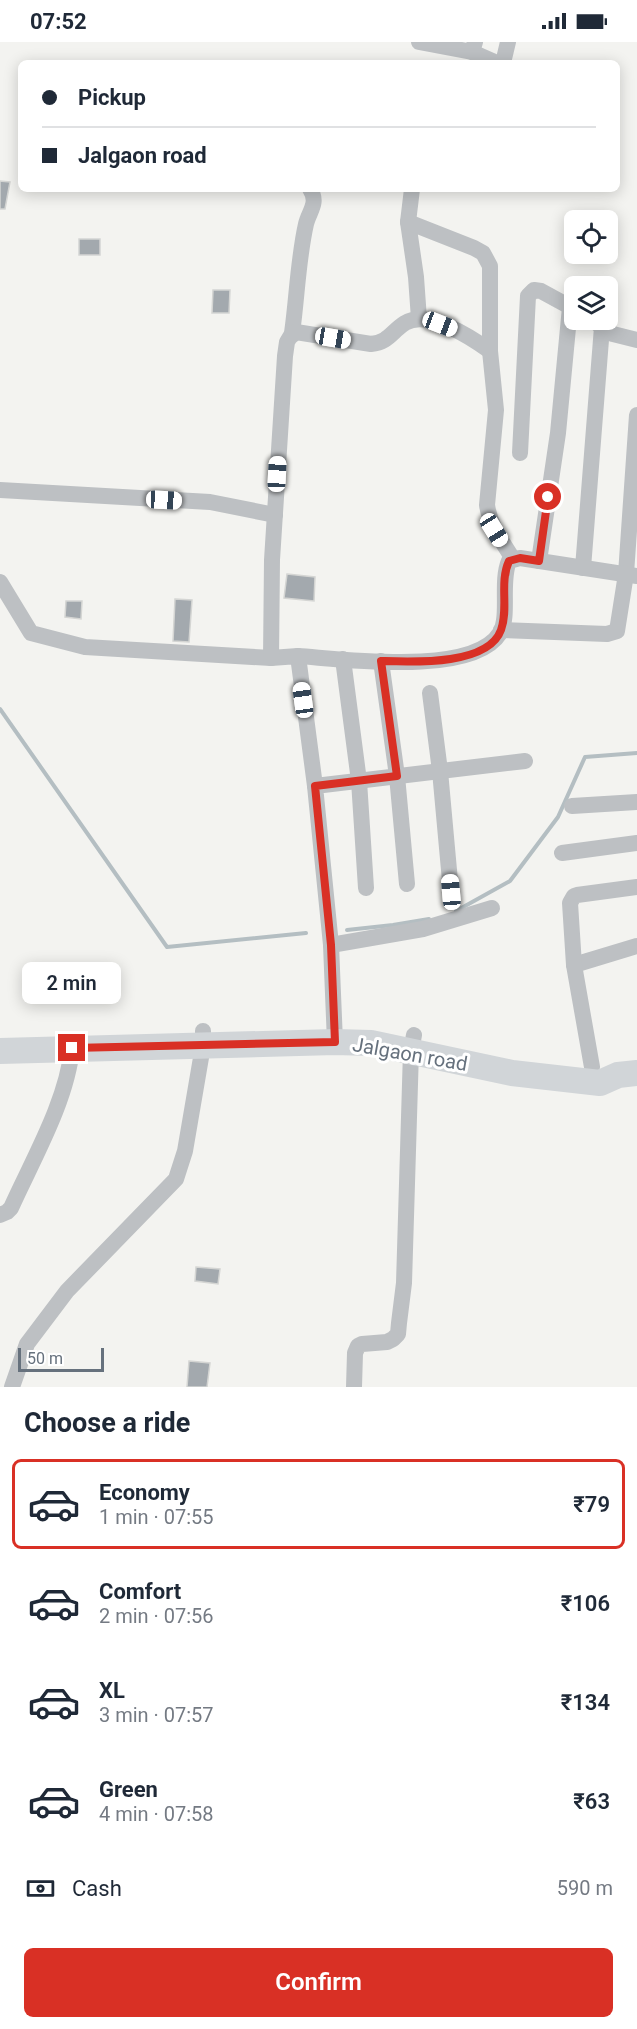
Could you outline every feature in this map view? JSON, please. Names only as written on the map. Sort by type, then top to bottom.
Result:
[{"type":"highway","name":"Jalgaon road","points":[[0,1051],[134,1041],[335,1035],[371,1043],[412,1043],[512,1073],[600,1083],[627,1074]]},
{"type":"highway","points":[[0,1040],[83,1044]]},
{"type":"highway","points":[[412,1043],[592,1067],[627,1074]]},
{"type":"street","points":[[419,42],[446,55],[474,47],[493,60]]},
{"type":"street","points":[[504,60],[508,42]]},
{"type":"street","points":[[271,658],[275,515],[285,357],[287,342],[292,333],[304,234],[314,205],[312,192]]},
{"type":"street","points":[[412,192],[408,222],[417,277],[419,319]]},
{"type":"street","points":[[408,222],[474,248],[488,258],[490,266],[490,351],[496,410],[487,505],[494,530],[513,559]]},
{"type":"street","points":[[520,453],[528,296],[534,290],[541,291],[564,304]]},
{"type":"street","points":[[292,333],[371,344],[385,341],[404,323],[428,319],[473,338],[490,351]]},
{"type":"street","points":[[539,561],[558,433],[570,330]]},
{"type":"street","points":[[583,568],[597,330]]},
{"type":"street","points":[[607,330],[613,334],[637,340]]},
{"type":"street","points":[[501,630],[613,633],[618,627],[632,575],[637,415]]},
{"type":"street","points":[[0,490],[210,502],[275,515]]},
{"type":"street","points":[[0,582],[31,633],[85,647],[271,658],[298,656],[381,661],[437,661],[478,652],[488,646],[501,630],[505,573],[509,561],[513,559],[632,575]]},
{"type":"street","points":[[298,656],[315,786],[331,945],[335,1035]]},
{"type":"street","points":[[344,659],[359,780],[366,888]]},
{"type":"street","points":[[381,661],[397,776],[407,884]]},
{"type":"street","points":[[430,693],[451,892]]},
{"type":"street","points":[[315,786],[525,761]]},
{"type":"street","points":[[572,806],[637,802]]},
{"type":"street","points":[[562,853],[637,843]]},
{"type":"street","points":[[592,1067],[574,965],[570,903],[574,896],[637,887]]},
{"type":"street","points":[[331,945],[423,929],[492,908]]},
{"type":"street","points":[[574,965],[637,946]]},
{"type":"street","points":[[12,1387],[27,1344],[67,1291],[176,1179],[184,1151],[203,1038]]},
{"type":"street","points":[[354,1387],[355,1353],[358,1346],[387,1342],[398,1334],[404,1283],[412,1043]]},
{"type":"street","points":[[0,1215],[10,1208],[56,1106],[70,1068],[83,1044]]},
{"type":"building","points":[[0,181],[10,182],[5,209],[0,209]]},
{"type":"building","points":[[79,239],[100,239],[100,255],[79,255]]},
{"type":"building","points":[[213,290],[230,290],[229,313],[212,313]]},
{"type":"building","points":[[287,574],[315,577],[314,601],[284,598]]},
{"type":"building","points":[[175,599],[192,600],[189,642],[173,641]]},
{"type":"building","points":[[66,601],[82,601],[81,619],[65,617]]},
{"type":"building","points":[[196,1267],[220,1269],[218,1284],[195,1281]]},
{"type":"building","points":[[189,1361],[210,1363],[207,1387],[187,1387]]},
{"type":"waterway","points":[[0,709],[167,947],[306,933]]},
{"type":"waterway","points":[[456,911],[510,881],[558,817],[585,757],[637,753]]},
{"type":"waterway","points":[[347,930],[429,919]]},
{"type":"route","points":[[72,1048],[335,1042],[331,945],[315,786],[397,776],[381,661],[437,661],[463,657],[488,646],[501,630],[505,573],[509,561],[520,558],[539,561],[548,497]]}]
